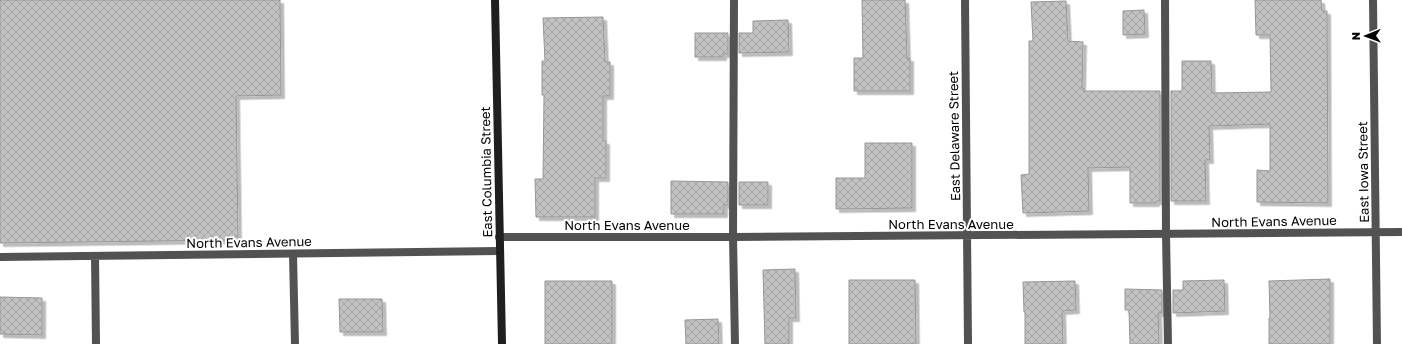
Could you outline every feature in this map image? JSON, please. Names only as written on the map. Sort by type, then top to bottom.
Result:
[{"type":"main road","name":"East Columbia Street","points":[[494,0],[502,344]]},
{"type":"street","points":[[734,0],[734,344]]},
{"type":"street","name":"East Delaware Street","points":[[965,0],[968,344]]},
{"type":"street","points":[[1165,0],[1168,344]]},
{"type":"street","name":"East Iowa Street","points":[[1373,0],[1377,344]]},
{"type":"street","name":"North Evans Avenue","points":[[499,237],[967,236],[1402,232]]},
{"type":"street","name":"North Evans Avenue","points":[[0,257],[499,251]]},
{"type":"street","points":[[293,254],[295,344]]},
{"type":"street","points":[[95,256],[96,344]]},
{"type":"building","points":[[0,0],[280,0],[281,95],[236,96],[238,240],[0,243]]},
{"type":"building","points":[[862,0],[905,0],[907,58],[910,58],[910,91],[854,91],[854,58],[863,58]]},
{"type":"building","points":[[1255,0],[1321,0],[1322,11],[1327,11],[1328,203],[1257,202],[1257,170],[1270,171],[1270,124],[1209,126],[1210,160],[1205,160],[1206,201],[1171,201],[1171,91],[1182,91],[1182,61],[1211,61],[1212,93],[1271,92],[1270,35],[1256,35]]},
{"type":"building","points":[[1066,1],[1068,41],[1083,42],[1082,88],[1084,88],[1084,91],[1160,91],[1160,201],[1156,201],[1156,203],[1130,203],[1130,167],[1088,168],[1089,211],[1023,213],[1021,175],[1029,174],[1029,41],[1033,41],[1031,2]]},
{"type":"building","points":[[1144,10],[1145,34],[1123,35],[1123,11]]},
{"type":"building","points":[[603,17],[605,62],[610,62],[610,96],[603,96],[603,141],[606,141],[606,178],[595,178],[595,217],[536,217],[535,179],[543,179],[544,95],[542,95],[542,61],[545,61],[543,18]]},
{"type":"building","points":[[788,20],[789,52],[739,53],[739,33],[753,33],[753,21]]},
{"type":"building","points":[[695,33],[728,33],[728,54],[723,54],[723,57],[695,57]]},
{"type":"building","points":[[865,143],[912,143],[912,208],[836,209],[836,178],[865,178]]},
{"type":"building","points":[[671,181],[728,182],[728,205],[724,205],[724,214],[671,214]]},
{"type":"building","points":[[739,182],[768,182],[768,205],[739,205]]},
{"type":"building","points":[[795,269],[796,318],[789,318],[789,344],[765,344],[763,270]]},
{"type":"building","points":[[1330,279],[1330,344],[1269,344],[1269,281]]},
{"type":"building","points":[[849,280],[915,280],[916,344],[849,344]]},
{"type":"building","points":[[1224,280],[1225,311],[1173,313],[1173,290],[1183,290],[1183,281]]},
{"type":"building","points":[[545,281],[612,281],[612,344],[545,344]]},
{"type":"building","points":[[1075,281],[1076,310],[1062,311],[1063,344],[1025,344],[1023,282]]},
{"type":"building","points":[[1125,289],[1162,290],[1162,313],[1158,313],[1159,344],[1130,344],[1129,310],[1125,310]]},
{"type":"building","points":[[0,297],[42,298],[42,335],[0,334]]},
{"type":"building","points":[[339,299],[382,299],[383,332],[340,332]]},
{"type":"building","points":[[718,319],[719,344],[686,344],[685,320]]}]
